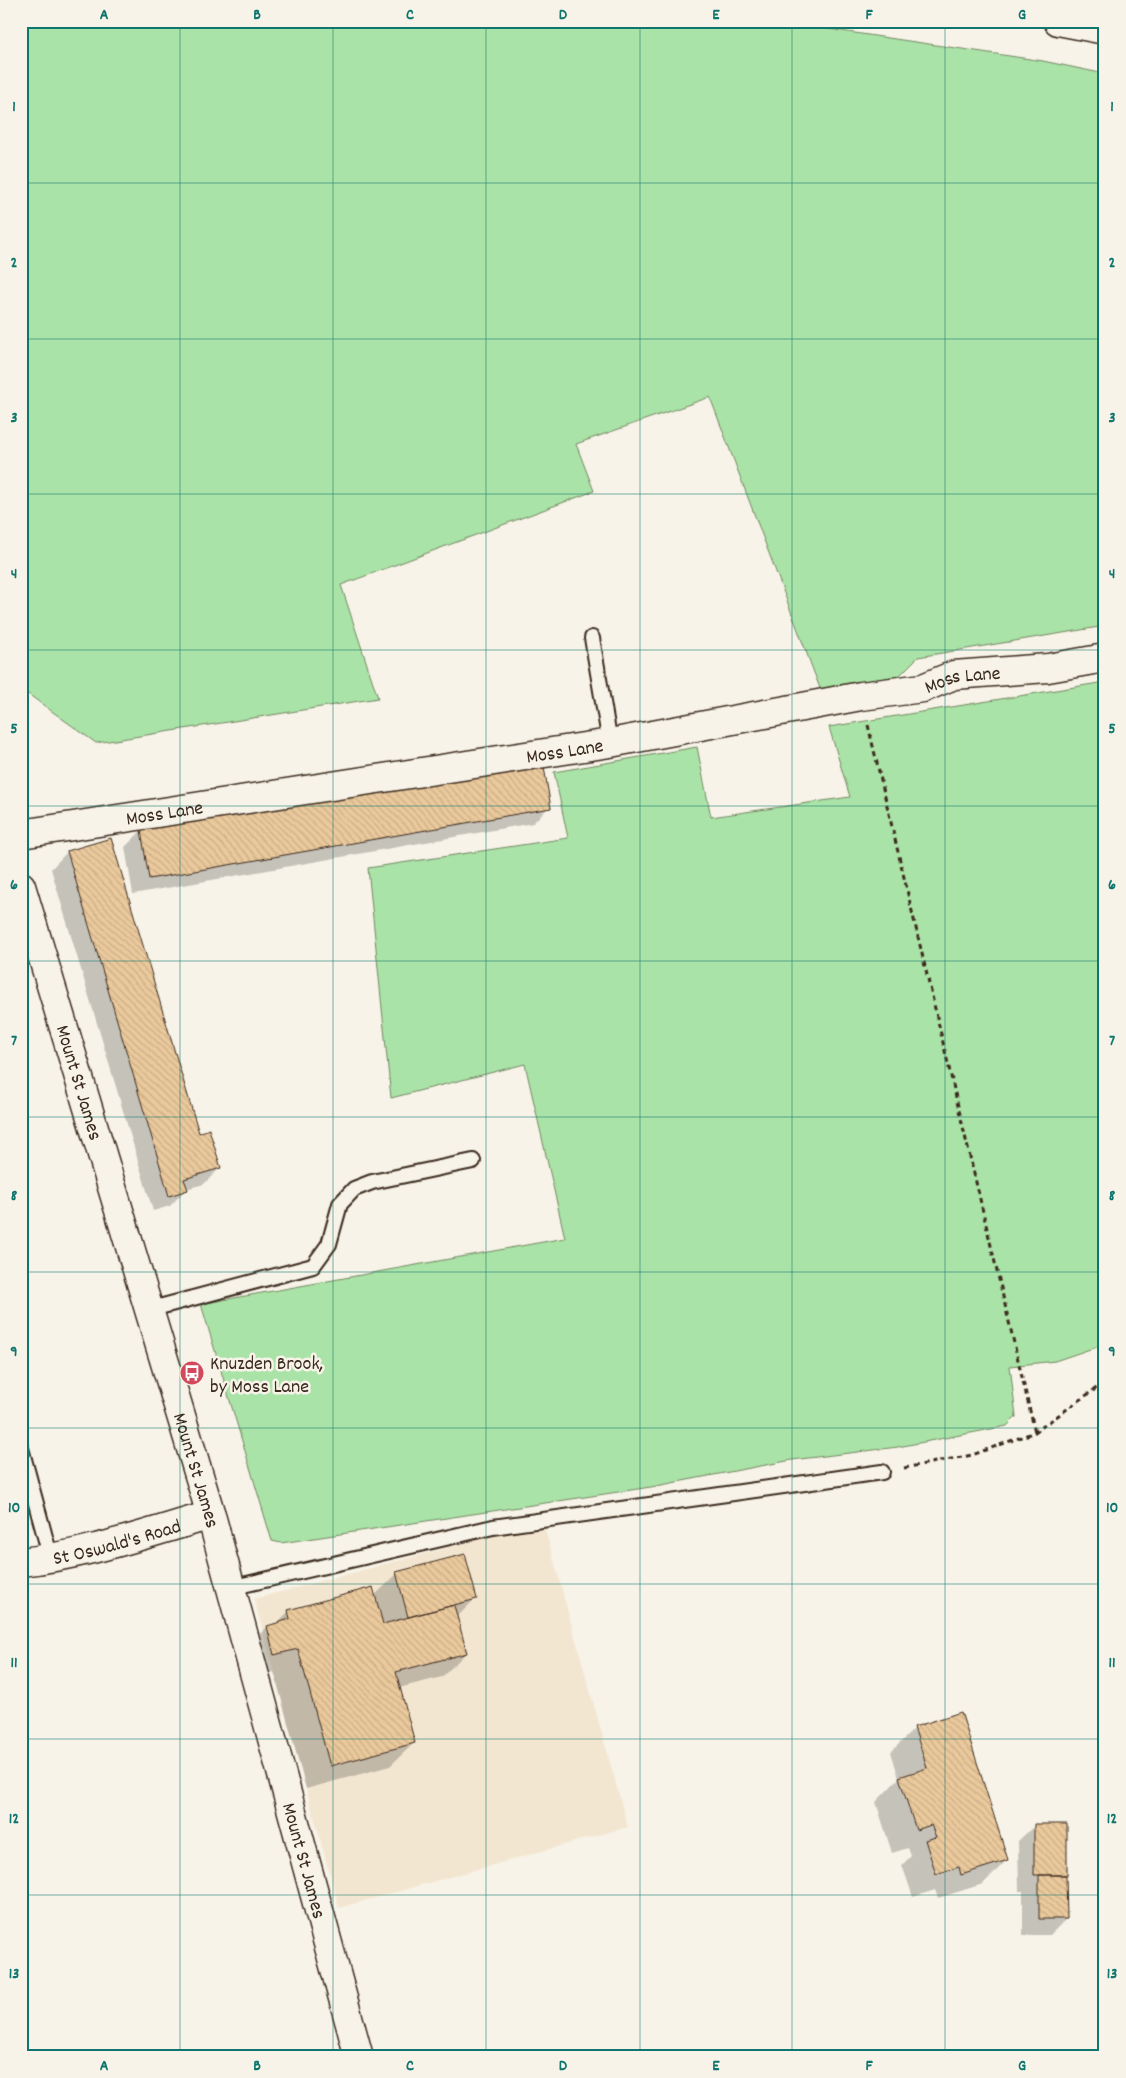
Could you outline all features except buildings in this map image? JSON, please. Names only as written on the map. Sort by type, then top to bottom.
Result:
[{"type":"main road","points":[[1058,21],[1105,30]]},
{"type":"main road","name":"Moss Lane","points":[[21,834],[610,743],[861,696],[923,688],[954,675],[1048,668],[1105,658]]},
{"type":"main road","name":"Mount St James","points":[[21,886],[211,1515],[359,2057]]},
{"type":"main road","name":"St Oswald's Road","points":[[21,1562],[51,1559],[211,1515]]},
{"type":"lane","points":[[592,638],[610,743]]},
{"type":"lane","points":[[148,1310],[313,1266],[329,1244],[340,1204],[354,1189],[372,1182],[473,1161]]},
{"type":"lane","points":[[21,1448],[51,1559]]},
{"type":"lane","points":[[230,1588],[493,1527],[882,1472]]},
{"type":"path","points":[[861,696],[1035,1432]]},
{"type":"path","points":[[882,1472],[972,1455],[1035,1432],[1105,1382]]},
{"type":"shaded area","points":[[543,1522],[628,1827],[339,1908],[254,1599]]},
{"type":"green space","points":[[21,21],[774,21],[1043,61],[1105,74],[1105,626],[918,657],[900,675],[821,691],[710,397],[576,444],[594,491],[341,585],[378,698],[96,743],[21,689]]},
{"type":"green space","points":[[1105,682],[1105,1344],[1055,1361],[1010,1366],[1016,1417],[1007,1426],[898,1447],[792,1460],[651,1487],[281,1543],[272,1541],[201,1304],[565,1238],[525,1064],[391,1098],[368,868],[568,838],[554,772],[697,747],[711,817],[850,797],[829,727]]},
{"type":"place","name":"Knuzden Brook, by Moss Lane","points":[[192,1373]]}]
